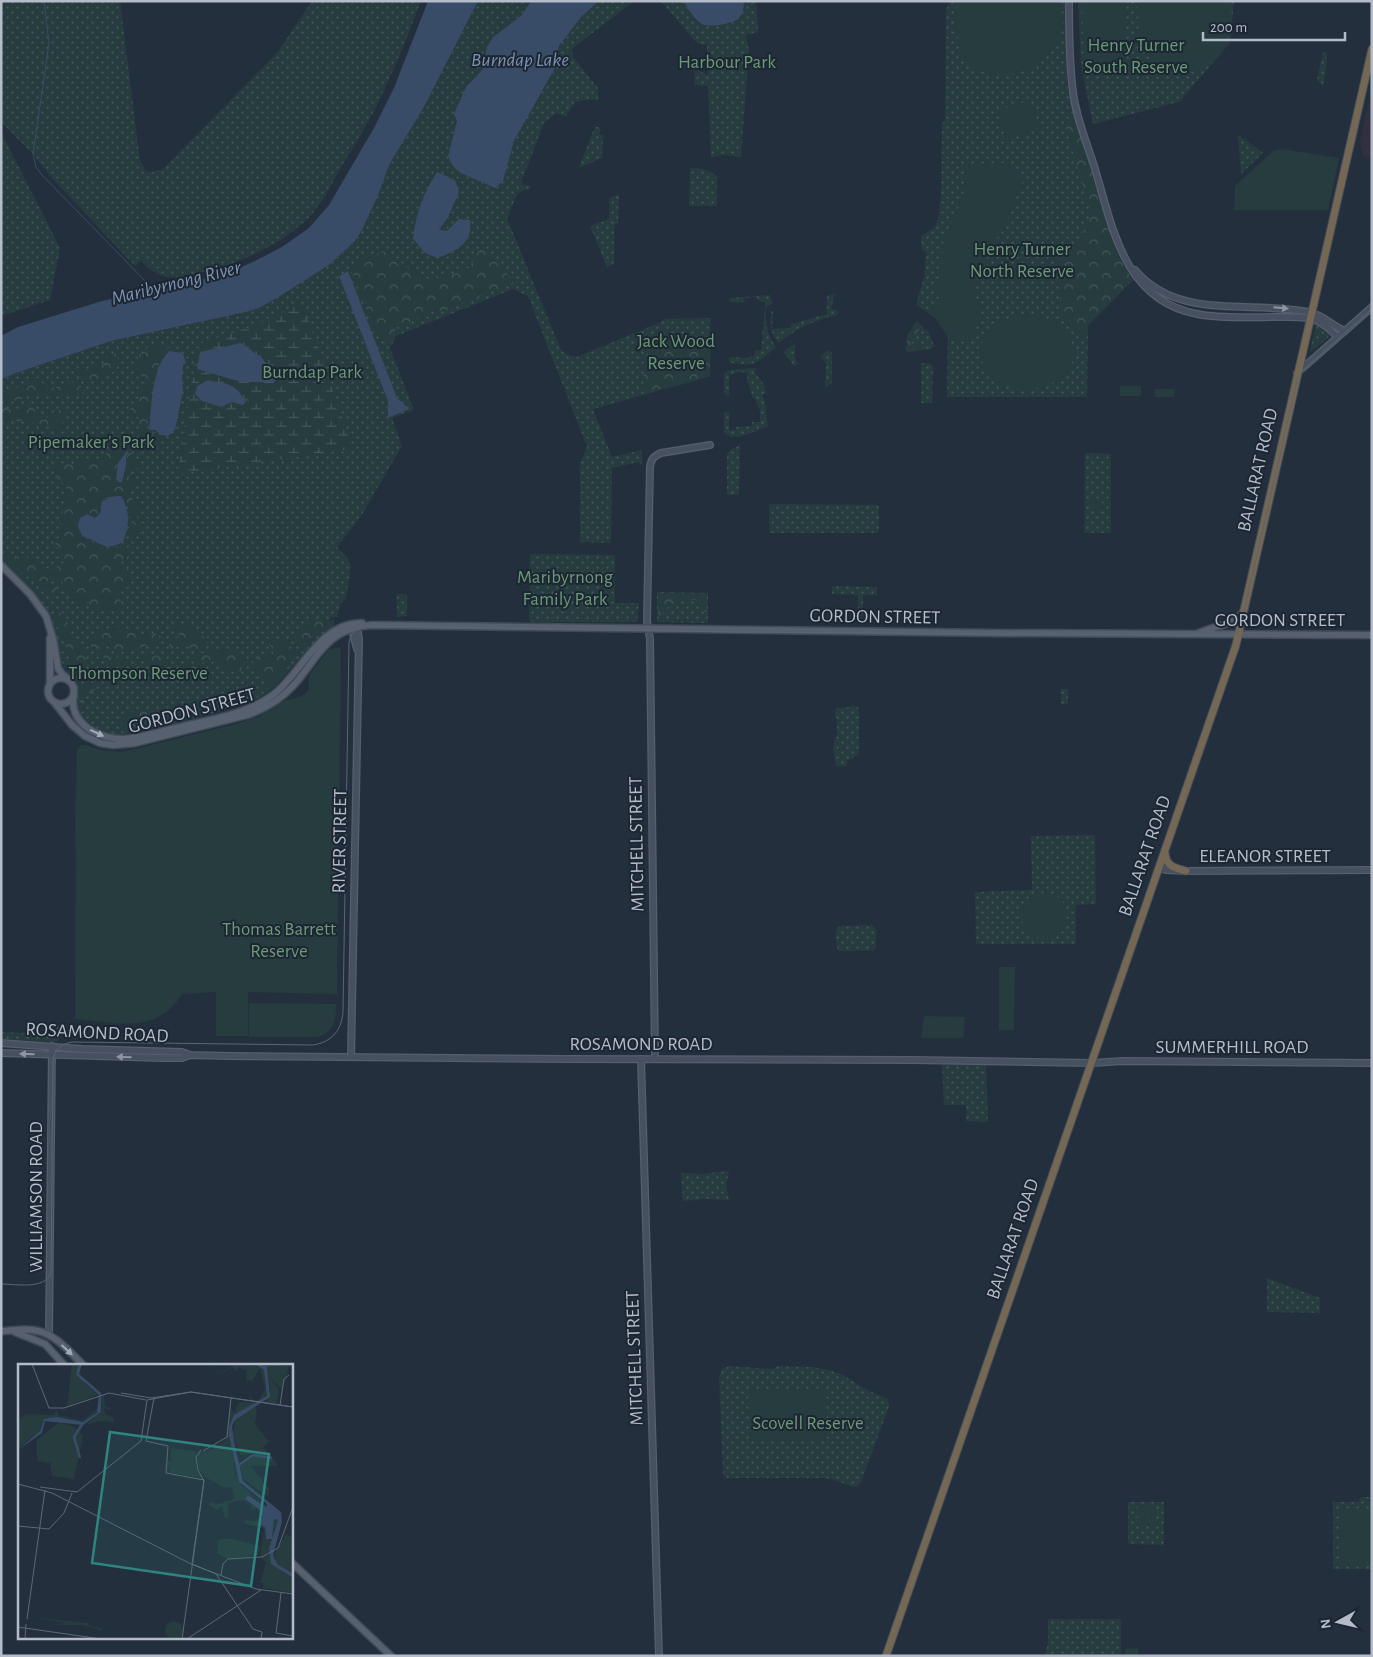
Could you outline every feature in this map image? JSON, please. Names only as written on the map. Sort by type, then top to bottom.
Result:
[{"type":"highway","name":"BALLARAT ROAD","points":[[886,1656],[1238,635],[1372,49]]},
{"type":"highway","points":[[1165,850],[1165,858],[1169,865],[1186,871]]},
{"type":"main road","points":[[1,565],[21,585],[42,609],[49,624],[58,668],[73,685],[74,695],[66,703],[55,702],[49,696],[49,637],[44,619],[34,600]]},
{"type":"main road","points":[[1196,635],[1208,628],[1236,619],[1244,611]]},
{"type":"main road","name":"GORDON STREET","points":[[55,702],[72,725],[85,736],[100,743],[119,746],[134,744],[248,715],[272,704],[294,685],[310,662],[326,644],[354,626]]},
{"type":"main road","name":"GORDON STREET","points":[[74,695],[74,710],[78,719],[85,727],[105,737],[124,739],[166,730],[243,710],[267,699],[284,686],[328,636],[341,628],[354,626],[1196,635],[1372,635]]},
{"type":"main road","points":[[50,684],[58,678],[68,679]]},
{"type":"main road","points":[[284,686],[294,685]]},
{"type":"main road","points":[[1,1331],[31,1330],[50,1335],[82,1364]]},
{"type":"main road","points":[[9,1331],[35,1339],[49,1348],[63,1364]]},
{"type":"main road","name":"WILLIAMSON ROAD","points":[[49,1348],[50,1335]]},
{"type":"main road","points":[[292,1563],[392,1656]]},
{"type":"street","points":[[1069,1],[1073,94],[1082,131],[1125,261],[1145,287],[1170,305],[1197,315],[1310,315],[1338,337]]},
{"type":"street","points":[[1115,233],[1129,262],[1147,282],[1168,296],[1198,304],[1280,307],[1324,317],[1345,331]]},
{"type":"street","points":[[1197,315],[1198,304]]},
{"type":"street","points":[[1237,316],[1238,306]]},
{"type":"street","points":[[1259,306],[1259,316]]},
{"type":"street","points":[[1297,373],[1372,307]]},
{"type":"street","name":"MITCHELL STREET","points":[[655,1058],[649,629],[647,621],[651,460],[661,453],[710,445]]},
{"type":"street","name":"RIVER STREET","points":[[351,1057],[358,656],[354,626]]},
{"type":"street","name":"ELEANOR STREET","points":[[1158,868],[1186,871],[1372,870]]},
{"type":"street","name":"ROSAMOND ROAD","points":[[1,1043],[182,1052],[190,1055],[1092,1062]]},
{"type":"street","name":"WILLIAMSON ROAD","points":[[50,1335],[52,1046]]},
{"type":"street","points":[[66,1056],[67,1047]]},
{"type":"street","name":"ROSAMOND ROAD","points":[[1,1053],[171,1058],[182,1058],[190,1055]]},
{"type":"street","name":"MITCHELL STREET","points":[[641,1059],[659,1656]]},
{"type":"street","name":"SUMMERHILL ROAD","points":[[1092,1062],[1372,1063]]},
{"type":"shaded area","points":[[1372,89],[1372,158],[1363,156],[1360,142]]},
{"type":"green space","points":[[1,1],[120,1],[140,161],[146,171],[152,172],[163,169],[277,53],[312,1],[421,1],[376,107],[324,197],[310,216],[283,239],[243,259],[216,269],[169,277],[155,273],[141,260],[135,266],[51,177],[33,154],[1,122]]},
{"type":"green space","points":[[478,1],[531,1],[521,16],[493,37],[487,47],[482,70],[466,88],[448,156],[511,150],[552,74],[560,45],[572,27],[599,1],[634,1],[573,48],[573,57],[598,88],[598,100],[578,101],[572,106],[566,117],[557,113],[544,123],[521,183],[532,187],[518,193],[507,218],[561,350],[568,355],[577,357],[661,322],[664,319],[711,318],[710,376],[593,409],[612,457],[642,450],[642,465],[638,462],[612,468],[611,543],[580,542],[580,463],[587,447],[528,296],[513,289],[396,336],[390,348],[414,410],[392,418],[402,446],[360,518],[337,547],[348,559],[351,567],[346,598],[340,604],[337,617],[330,618],[331,629],[314,643],[276,685],[256,699],[190,720],[142,731],[111,734],[99,730],[82,717],[75,681],[62,662],[53,625],[44,607],[31,590],[1,560],[1,379],[111,341],[246,312],[261,307],[329,265],[355,241],[367,220],[389,165],[424,107]]},
{"type":"green space","name":"Harbour Park","points":[[661,1],[683,1],[699,23],[713,25],[734,21],[741,13],[744,1],[756,1],[758,32],[746,35],[749,50],[741,157],[722,155],[711,158],[708,86],[694,85],[695,69],[708,75],[707,45],[699,44],[694,40]]},
{"type":"green space","name":"Henry Turner North Reserve","points":[[950,1],[1066,1],[1067,84],[1077,129],[1114,244],[1123,265],[1133,280],[1088,325],[1087,397],[947,397],[948,337],[935,318],[916,305],[924,277],[926,252],[922,250],[921,236],[934,228],[938,220],[941,194],[942,124],[945,119],[946,10]]},
{"type":"green space","points":[[959,1],[1059,1],[1063,25],[1055,46],[1040,61],[1021,71],[999,75],[980,70],[964,57],[956,27]]},
{"type":"green space","name":"Henry Turner South Reserve","points":[[1078,1],[1234,1],[1230,43],[1179,102],[1093,124],[1081,65]]},
{"type":"green space","points":[[1082,1],[1125,1],[1127,62],[1084,63]]},
{"type":"green space","points":[[1137,1],[1230,1],[1227,42],[1221,54],[1214,62],[1194,70],[1170,70],[1160,66],[1151,60],[1145,51],[1140,33]]},
{"type":"green space","points":[[1323,52],[1327,53],[1327,63],[1323,86],[1317,80]]},
{"type":"green space","points":[[1030,100],[1039,128],[1006,139],[997,111]]},
{"type":"green space","points":[[1073,113],[1114,244],[1123,265],[1133,280],[1088,325],[1088,333],[1075,334],[1060,315],[1060,287],[1055,257],[1070,255],[1092,215],[1065,126],[1071,125],[1068,114]]},
{"type":"green space","points":[[595,126],[600,128],[600,135],[603,135],[602,158],[579,168]]},
{"type":"green space","points":[[1,132],[60,248],[50,300],[1,316]]},
{"type":"green space","points":[[1240,136],[1263,153],[1241,174],[1238,137]]},
{"type":"green space","points":[[1282,149],[1339,158],[1328,210],[1234,210],[1235,186],[1273,151]]},
{"type":"green space","points":[[1003,163],[1015,168],[1023,182],[1009,212],[1007,226],[998,237],[972,287],[982,317],[971,338],[954,341],[951,340],[936,317],[931,313],[931,310],[941,301],[933,289],[940,276],[943,243],[966,188],[967,164]]},
{"type":"green space","points":[[690,168],[711,172],[717,176],[717,206],[689,206]]},
{"type":"green space","points":[[619,194],[618,224],[615,224],[614,264],[607,267],[590,226],[609,219],[609,198]]},
{"type":"green space","points":[[481,243],[514,282],[447,310],[431,312],[396,328],[387,345],[375,332],[351,270],[365,257],[386,251],[424,280],[442,277],[456,274],[471,265]]},
{"type":"green space","points":[[835,294],[831,308],[838,311],[837,315],[806,325],[779,343],[776,340],[772,333],[771,325],[771,312],[773,310],[772,329],[791,328],[791,324],[827,314],[827,296]]},
{"type":"green space","points":[[770,295],[772,304],[766,307],[766,323],[770,338],[776,347],[755,363],[744,365],[729,362],[729,357],[749,358],[754,356],[755,350],[761,350],[765,307],[765,302],[759,301],[756,297],[745,298],[745,302],[730,302],[730,298]]},
{"type":"green space","name":"Burndap Park","points":[[302,302],[353,449],[177,474],[198,344],[257,325]]},
{"type":"green space","points":[[1018,316],[1037,316],[1053,322],[1065,331],[1072,343],[1074,356],[1070,368],[1059,379],[1042,387],[1021,389],[1004,385],[991,375],[983,363],[981,349],[985,335],[998,324]]},
{"type":"green space","points":[[917,321],[929,333],[934,346],[931,349],[906,352],[907,336]]},
{"type":"green space","points":[[917,321],[922,326],[913,338],[912,346],[920,346],[923,349],[907,350],[907,336]]},
{"type":"green space","points":[[1316,325],[1322,327],[1331,335],[1311,352],[1310,350]]},
{"type":"green space","name":"Jack Wood Reserve","points":[[667,337],[683,337],[710,348],[710,375],[669,388],[643,390],[644,357]]},
{"type":"green space","points":[[795,343],[795,359],[798,364],[794,366],[784,352]]},
{"type":"green space","points":[[164,344],[168,347],[153,382],[147,427],[148,432],[155,432],[161,438],[160,442],[165,447],[146,447],[138,444],[139,418],[127,413],[133,406],[139,403],[139,386],[145,383],[136,366],[139,354],[143,355],[148,347]]},
{"type":"green space","points":[[829,350],[832,353],[832,383],[825,388],[826,364],[820,356]]},
{"type":"green space","points":[[108,354],[117,354],[119,363],[114,372],[104,373],[98,381],[73,374],[78,367],[86,371],[104,364]]},
{"type":"green space","points":[[921,363],[928,363],[933,366],[932,403],[921,403]]},
{"type":"green space","points":[[756,368],[755,372],[764,385],[766,393],[762,395],[768,426],[746,435],[729,436],[724,433],[724,413],[729,411],[729,430],[736,430],[736,427],[752,426],[752,422],[760,422],[760,411],[747,380],[748,373],[738,372],[729,375],[729,396],[724,393],[724,373],[729,370]]},
{"type":"green space","points":[[38,378],[46,387],[57,388],[65,385],[66,380],[75,383],[87,391],[71,397],[29,394],[26,398],[13,401],[1,400],[1,393]]},
{"type":"green space","points":[[1120,386],[1141,386],[1141,396],[1120,396]]},
{"type":"green space","points":[[1155,389],[1174,389],[1174,397],[1155,397]]},
{"type":"green space","points":[[34,406],[35,412],[42,420],[48,417],[53,410],[64,410],[62,430],[28,422],[4,420],[1,424],[1,410],[4,408],[19,410],[23,407]]},
{"type":"green space","points":[[127,444],[133,445],[131,456],[139,461],[139,468],[128,468],[126,474],[128,478],[135,480],[135,486],[128,489],[133,501],[141,509],[136,515],[143,525],[142,533],[134,538],[130,537],[133,517],[128,511],[128,504],[123,496],[119,495],[110,496],[99,503],[100,511],[95,516],[87,512],[79,516],[77,525],[82,536],[100,547],[111,549],[129,545],[131,553],[119,565],[125,566],[131,572],[129,587],[109,590],[119,592],[121,603],[127,607],[124,611],[101,610],[89,605],[79,607],[74,603],[77,596],[64,592],[62,587],[63,580],[48,580],[57,588],[53,597],[46,589],[3,557],[15,556],[21,561],[27,557],[41,566],[52,570],[66,561],[54,542],[63,538],[59,529],[67,488],[54,474],[57,463],[76,465],[80,461],[96,459],[109,462],[106,457],[110,447]]},
{"type":"green space","points":[[740,445],[739,495],[727,495],[727,454],[730,450]]},
{"type":"green space","points":[[1085,453],[1111,454],[1111,533],[1084,533]]},
{"type":"green space","points":[[1094,498],[1100,500],[1104,506],[1094,510],[1089,506],[1090,501]]},
{"type":"green space","points":[[769,504],[879,505],[879,533],[769,533]]},
{"type":"green space","name":"Maribyrnong Family Park","points":[[530,554],[615,555],[615,603],[639,603],[637,622],[531,622],[529,619]]},
{"type":"green space","points":[[832,586],[877,587],[877,595],[863,595],[863,621],[858,621],[858,595],[832,594]]},
{"type":"green space","points":[[657,592],[708,593],[708,623],[657,622]]},
{"type":"green space","points":[[658,593],[707,594],[707,611],[704,612],[699,600],[675,600],[658,618]]},
{"type":"green space","points":[[397,594],[407,594],[407,616],[397,617]]},
{"type":"green space","points":[[61,612],[66,618],[72,640],[79,640],[88,662],[75,667],[71,665],[54,614]]},
{"type":"green space","points":[[313,619],[326,620],[328,622],[334,619],[334,626],[319,634],[306,649],[295,637],[302,626]]},
{"type":"green space","points":[[179,624],[193,630],[201,629],[201,635],[208,638],[206,643],[199,648],[191,649],[188,644],[170,650],[169,644],[175,637],[180,635],[172,628]]},
{"type":"green space","points":[[117,627],[133,628],[142,637],[152,634],[162,637],[156,647],[142,647],[129,653],[119,651],[102,643],[98,645],[97,653],[94,653],[90,645],[92,635],[99,630]]},
{"type":"green space","points":[[283,638],[298,655],[278,680],[260,693],[267,678],[255,673],[249,664],[258,661],[261,655],[266,657],[273,655],[273,649],[268,643],[272,640],[278,641]]},
{"type":"green space","name":"Thomas Barrett Reserve","points":[[341,648],[337,994],[248,992],[248,1036],[216,1036],[216,992],[182,994],[172,1007],[160,1016],[148,1021],[120,1023],[75,1019],[77,749],[81,745],[85,745],[101,750],[122,752],[258,717],[286,700],[301,697],[308,691],[310,674],[329,649]]},
{"type":"green space","points":[[221,649],[234,650],[245,657],[241,672],[232,672],[207,659],[199,669],[189,672],[176,688],[173,679],[157,675],[140,656],[148,654],[165,657],[167,665],[178,671],[185,664],[193,664],[196,659],[191,656]]},
{"type":"green space","points":[[104,650],[115,658],[123,657],[126,660],[117,667],[103,657],[101,652]]},
{"type":"green space","points":[[100,664],[105,667],[107,678],[91,693],[86,694],[84,699],[87,702],[79,704],[80,691],[96,680]]},
{"type":"green space","points":[[1061,689],[1068,689],[1068,704],[1061,704]]},
{"type":"green space","points":[[232,700],[237,702],[188,719],[135,730],[121,728],[123,717],[128,712],[155,712]]},
{"type":"green space","points":[[852,705],[859,708],[859,755],[847,760],[847,766],[836,766],[833,748],[835,738],[837,737],[837,718],[835,718],[835,712],[837,708],[851,707]]},
{"type":"green space","points":[[1095,835],[1096,904],[1076,905],[1076,944],[976,944],[975,892],[1032,890],[1031,836]]},
{"type":"green space","points":[[1039,893],[1049,893],[1063,903],[1067,916],[1063,929],[1057,935],[1049,939],[1039,939],[1025,929],[1021,921],[1021,911],[1031,897]]},
{"type":"green space","points":[[872,925],[876,929],[876,947],[873,951],[839,951],[836,939],[838,927]]},
{"type":"green space","points":[[999,967],[1015,967],[1014,1030],[999,1030]]},
{"type":"green space","points":[[249,1003],[336,1004],[336,1015],[328,1032],[318,1037],[249,1037]]},
{"type":"green space","points":[[924,1016],[965,1017],[963,1038],[921,1038]]},
{"type":"green space","points":[[59,1025],[62,1026],[62,1033],[60,1039],[56,1042],[1,1039],[1,1032],[52,1034],[53,1030],[49,1030]]},
{"type":"green space","points":[[942,1065],[986,1065],[988,1122],[966,1121],[966,1105],[944,1105]]},
{"type":"green space","points":[[729,1171],[726,1186],[729,1200],[683,1201],[681,1173],[700,1174]]},
{"type":"green space","points":[[1267,1278],[1320,1298],[1320,1313],[1267,1312]]},
{"type":"green space","name":"Scovell Reserve","points":[[730,1366],[772,1369],[778,1366],[812,1367],[829,1370],[843,1375],[867,1390],[888,1399],[889,1407],[858,1486],[854,1487],[831,1479],[821,1478],[726,1478],[723,1475],[719,1377],[722,1369]]},
{"type":"green space","points":[[826,1389],[827,1439],[750,1441],[748,1391]]},
{"type":"green space","points":[[1360,1497],[1372,1497],[1372,1569],[1333,1569],[1333,1502],[1359,1502]]},
{"type":"green space","points":[[1128,1502],[1164,1502],[1164,1545],[1128,1544]]},
{"type":"green space","points":[[1153,1506],[1154,1514],[1137,1514],[1137,1507]]},
{"type":"green space","points":[[1341,1508],[1372,1509],[1372,1564],[1340,1564]]},
{"type":"green space","points":[[1137,1517],[1154,1517],[1154,1524],[1137,1525]]},
{"type":"green space","points":[[1048,1619],[1121,1619],[1121,1656],[1045,1656],[1048,1642]]},
{"type":"green space","points":[[1138,1648],[1138,1656],[1125,1656],[1125,1649]]},
{"type":"water","points":[[428,1],[478,1],[424,107],[389,165],[379,193],[362,230],[355,241],[329,265],[261,307],[246,312],[111,341],[1,379],[1,336],[18,327],[102,301],[223,275],[282,247],[309,228],[329,205],[374,128],[394,88]]},
{"type":"water","name":"Burndap Lake","points":[[531,1],[599,1],[581,17],[559,46],[555,68],[514,141],[503,181],[495,188],[459,172],[453,166],[448,156],[457,121],[454,114],[466,87],[482,70],[487,47],[493,37],[521,16]]},
{"type":"water","points":[[683,1],[744,1],[744,4],[740,17],[735,21],[707,26],[697,21]]},
{"type":"water","points":[[437,172],[455,180],[459,192],[448,217],[439,230],[447,231],[459,219],[470,220],[469,235],[462,245],[438,258],[425,253],[413,239],[421,204]]},
{"type":"water","points":[[348,271],[397,398],[409,409],[388,418],[388,401],[339,276]]},
{"type":"water","points":[[241,343],[262,358],[276,376],[275,382],[241,382],[197,369],[200,352]]},
{"type":"water","points":[[169,351],[183,353],[186,363],[183,365],[183,391],[175,430],[168,436],[160,435],[156,430],[149,430],[156,378],[163,359]]},
{"type":"water","points":[[208,380],[233,387],[246,402],[243,405],[232,402],[221,407],[202,401],[195,394],[197,386]]},
{"type":"water","points":[[127,451],[129,452],[126,456],[126,465],[122,482],[120,483],[116,479],[118,463]]},
{"type":"water","points":[[121,496],[128,513],[127,530],[123,542],[106,546],[82,536],[78,526],[80,518],[87,514],[95,518],[101,512],[102,504],[106,499]]},
{"type":"waterway","name":"Maribyrnong River","points":[[44,1],[49,43],[33,154],[36,167],[154,290]]},
{"type":"tram line","points":[[1,1284],[36,1284],[42,1282],[51,1273],[53,1060],[55,1053],[62,1046],[72,1042],[313,1045],[331,1038],[341,1024],[343,1011],[349,643],[351,635],[356,630],[370,626],[735,632],[1232,635],[1237,632],[1241,625],[1298,377],[1303,370],[1372,309]]},
{"type":"park label","name":"Pipemaker's Park","points":[[91,442]]},
{"type":"park label","name":"Thompson Reserve","points":[[138,673]]}]
